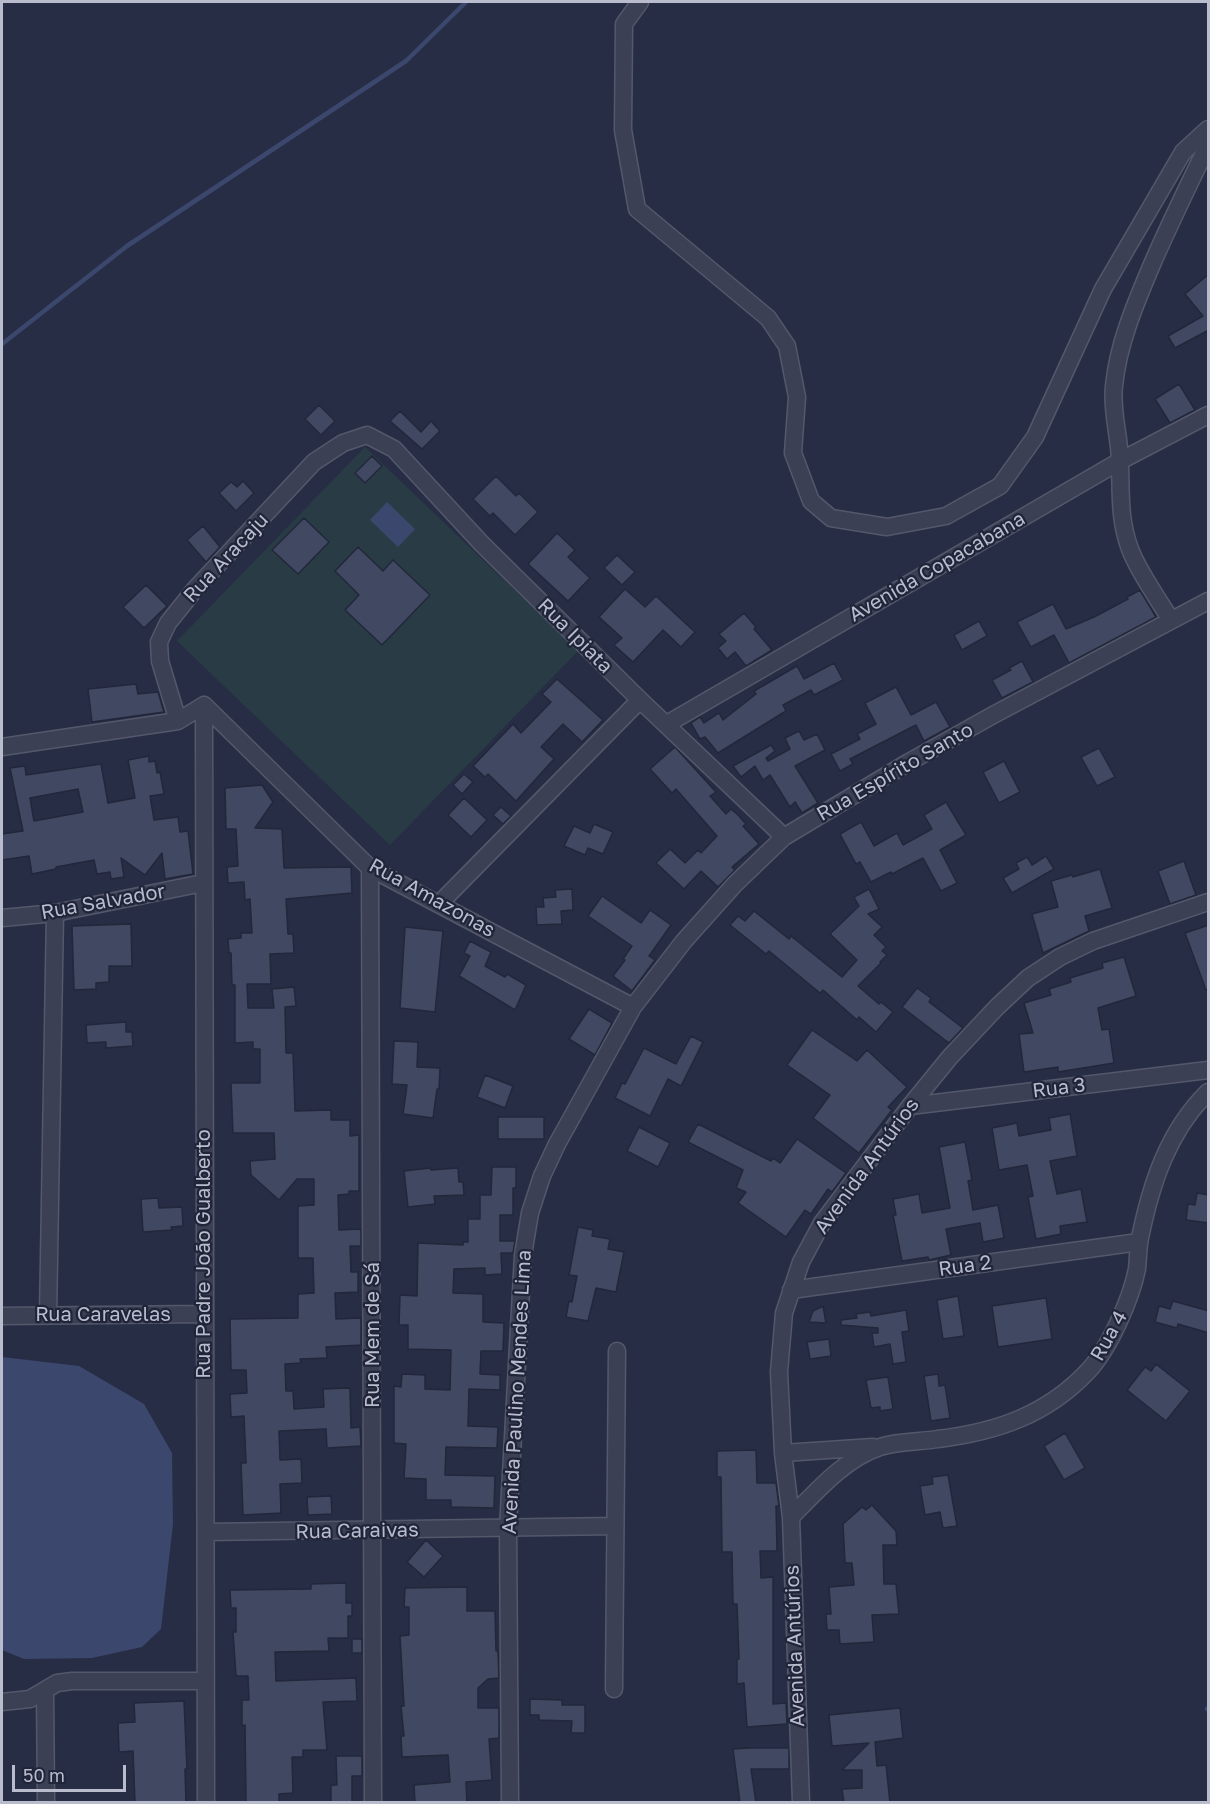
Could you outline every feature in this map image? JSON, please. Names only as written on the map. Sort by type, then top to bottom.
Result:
[{"type":"street","points":[[640,2],[624,24],[623,130],[637,209],[768,318],[787,346],[797,397],[793,453],[811,501],[831,518],[887,527],[934,519],[946,516],[1000,486],[1035,437],[1103,289],[1183,152],[1209,129]]},
{"type":"street","points":[[1171,620],[1130,551],[1123,526],[1120,504],[1120,461],[1113,410],[1118,357],[1128,323],[1172,219],[1209,145]]},
{"type":"street","name":"Avenida Copacabana","points":[[667,724],[1120,461],[1209,415]]},
{"type":"street","name":"Rua Ipiata","points":[[367,435],[394,449],[482,544],[640,700],[784,837]]},
{"type":"street","name":"Rua Aracaju","points":[[178,721],[160,661],[159,642],[168,623],[196,588],[314,462],[343,443],[367,435]]},
{"type":"street","name":"Rua Espírito Santo","points":[[633,1007],[691,933],[735,884],[784,837],[918,757],[1209,601]]},
{"type":"street","points":[[440,903],[640,700]]},
{"type":"street","points":[[2,747],[178,721],[204,705]]},
{"type":"street","name":"Rua Amazonas","points":[[204,705],[370,868],[633,1007]]},
{"type":"street","name":"Rua Padre João Gualberto","points":[[204,705],[206,1803]]},
{"type":"street","name":"Rua Mem de Sá","points":[[370,868],[374,1531],[373,1803]]},
{"type":"street","name":"Rua Salvador","points":[[2,918],[55,913],[203,883]]},
{"type":"street","name":"Avenida Antúrios","points":[[801,1803],[791,1517],[783,1453],[779,1372],[784,1313],[801,1262],[822,1223],[910,1106],[950,1057],[1028,978],[1060,957],[1093,941],[1209,902]]},
{"type":"street","points":[[48,1316],[55,913]]},
{"type":"street","name":"Avenida Paulino Mendes Lima","points":[[510,1803],[508,1528],[523,1255],[530,1213],[542,1176],[556,1144],[633,1007]]},
{"type":"street","name":"Rua 3","points":[[910,1106],[1209,1070]]},
{"type":"street","name":"Rua 4","points":[[783,1453],[880,1447],[962,1436],[1007,1425],[1046,1407],[1068,1390],[1089,1371],[1128,1302],[1137,1269],[1139,1242],[1155,1176],[1173,1138],[1199,1101],[1209,1092]]},
{"type":"street","name":"Rua 2","points":[[791,1290],[1139,1242]]},
{"type":"street","name":"Rua Caravelas","points":[[2,1316],[204,1314]]},
{"type":"street","points":[[614,1689],[617,1351]]},
{"type":"street","name":"Rua 4","points":[[791,1517],[847,1464],[880,1447]]},
{"type":"street","name":"Rua Caraivas","points":[[206,1532],[615,1526]]},
{"type":"street","points":[[2,1702],[30,1699],[57,1683],[72,1681],[205,1681]]},
{"type":"street","points":[[45,1690],[46,1803]]},
{"type":"shaded area","points":[[365,447],[578,651],[390,845],[177,641]]},
{"type":"water","points":[[387,502],[415,529],[398,547],[370,520]]},
{"type":"water","points":[[2,1357],[79,1366],[144,1404],[172,1453],[173,1524],[161,1629],[142,1647],[92,1658],[24,1659],[2,1650]]},
{"type":"building","points":[[1209,274],[1209,330],[1175,348],[1168,336],[1203,316],[1185,294]]},
{"type":"building","points":[[1179,384],[1195,410],[1170,423],[1155,399]]},
{"type":"building","points":[[319,405],[335,421],[321,435],[305,419]]},
{"type":"building","points":[[400,411],[421,432],[431,421],[440,431],[422,449],[390,421]]},
{"type":"building","points":[[372,456],[382,466],[365,483],[355,473]]},
{"type":"building","points":[[496,476],[516,496],[519,493],[538,512],[515,535],[493,513],[490,516],[473,499]]},
{"type":"building","points":[[243,481],[254,493],[236,511],[219,493],[231,482],[237,487]]},
{"type":"building","points":[[304,518],[329,542],[298,574],[272,550]]},
{"type":"building","points":[[203,526],[220,547],[206,562],[187,540]]},
{"type":"building","points":[[557,533],[575,550],[568,557],[590,578],[568,601],[528,564]]},
{"type":"building","points":[[358,547],[383,571],[393,560],[430,595],[382,645],[345,610],[359,595],[335,571]]},
{"type":"building","points":[[617,555],[635,572],[622,585],[604,568]]},
{"type":"building","points":[[146,585],[167,606],[144,628],[123,607]]},
{"type":"building","points":[[625,589],[645,607],[656,596],[695,632],[681,647],[663,630],[633,662],[614,645],[622,638],[599,617]]},
{"type":"building","points":[[1140,590],[1156,617],[1069,663],[1054,635],[1031,647],[1017,622],[1053,604],[1066,629],[1094,617]]},
{"type":"building","points":[[744,613],[772,650],[746,666],[735,652],[727,659],[718,648],[726,641],[719,634]]},
{"type":"building","points":[[979,621],[987,636],[962,650],[954,635]]},
{"type":"building","points":[[1022,661],[1033,682],[1002,698],[992,680]]},
{"type":"building","points":[[834,663],[843,680],[814,695],[811,690],[783,705],[786,711],[718,753],[705,737],[700,739],[691,723],[700,717],[704,723],[719,713],[723,720],[756,694],[754,691],[797,666],[804,679]]},
{"type":"building","points":[[557,679],[603,720],[582,742],[563,724],[541,747],[554,759],[516,801],[488,774],[485,777],[473,766],[513,724],[521,733],[551,702],[542,694]]},
{"type":"building","points":[[136,684],[138,694],[158,692],[164,712],[92,722],[88,689]]},
{"type":"building","points":[[896,687],[911,715],[936,702],[950,727],[924,741],[916,725],[850,759],[853,764],[840,771],[831,754],[860,739],[857,734],[876,724],[865,703]]},
{"type":"building","points":[[799,731],[804,740],[817,734],[825,750],[795,766],[818,803],[802,813],[795,802],[790,807],[770,775],[763,780],[755,766],[741,777],[733,766],[771,745],[775,751],[766,758],[768,761],[790,749],[785,738]]},
{"type":"building","points":[[675,747],[716,792],[710,796],[726,814],[731,809],[738,815],[746,824],[743,826],[759,844],[732,867],[735,870],[718,887],[701,871],[684,889],[656,863],[670,849],[685,863],[698,850],[701,853],[717,836],[676,789],[672,793],[650,769]]},
{"type":"building","points":[[1099,748],[1115,777],[1097,786],[1081,757]]},
{"type":"building","points":[[149,756],[149,762],[155,761],[157,773],[160,772],[164,794],[150,796],[154,820],[178,817],[180,832],[188,831],[193,874],[165,879],[162,853],[145,875],[121,858],[124,877],[111,879],[110,872],[97,874],[94,860],[32,874],[29,856],[2,860],[2,834],[23,831],[10,768],[25,766],[26,775],[101,764],[108,803],[135,798],[128,760]],"holes":[[[78,789],[83,812],[34,821],[30,798]]]},
{"type":"building","points":[[1004,761],[1020,792],[999,803],[983,772]]},
{"type":"building","points":[[464,774],[473,782],[462,794],[453,785]]},
{"type":"building","points":[[262,785],[273,802],[255,828],[282,829],[284,868],[351,867],[352,893],[286,899],[288,934],[293,934],[294,953],[270,954],[271,984],[247,984],[248,1008],[274,1008],[272,989],[294,987],[296,1006],[285,1007],[286,1053],[293,1053],[295,1111],[331,1110],[331,1120],[350,1120],[350,1136],[359,1135],[359,1191],[349,1191],[349,1194],[338,1195],[339,1230],[361,1229],[361,1246],[350,1246],[351,1272],[358,1272],[358,1292],[335,1293],[336,1319],[361,1318],[361,1345],[326,1347],[327,1358],[300,1359],[301,1363],[285,1364],[286,1391],[293,1391],[294,1409],[324,1407],[323,1389],[350,1388],[351,1428],[360,1427],[361,1446],[327,1448],[326,1429],[279,1431],[280,1460],[301,1459],[302,1483],[280,1484],[281,1513],[243,1515],[241,1463],[246,1463],[244,1416],[231,1417],[230,1394],[247,1393],[246,1370],[231,1370],[230,1319],[298,1318],[298,1294],[314,1293],[313,1258],[298,1258],[298,1206],[314,1205],[314,1179],[297,1179],[279,1200],[251,1175],[250,1161],[275,1159],[274,1133],[233,1133],[231,1083],[260,1083],[260,1049],[253,1049],[253,1042],[235,1043],[235,985],[232,985],[228,939],[241,938],[241,933],[252,933],[250,899],[245,900],[244,882],[228,883],[227,867],[238,866],[236,829],[226,829],[225,788]]},
{"type":"building","points":[[464,798],[487,820],[471,837],[448,815]]},
{"type":"building","points":[[946,802],[966,835],[940,850],[957,883],[941,891],[923,858],[871,882],[860,862],[856,864],[840,834],[861,822],[874,846],[897,833],[903,845],[932,829],[924,815]]},
{"type":"building","points":[[501,807],[511,816],[503,824],[493,815]]},
{"type":"building","points":[[594,824],[613,832],[603,854],[588,848],[585,855],[564,846],[574,826],[590,833]]},
{"type":"building","points":[[1046,856],[1054,869],[1012,893],[1003,878],[1019,869],[1016,863],[1027,857],[1032,865]]},
{"type":"building","points":[[1184,861],[1196,895],[1170,904],[1158,871]]},
{"type":"building","points":[[1100,869],[1112,908],[1085,916],[1089,931],[1043,953],[1032,914],[1058,907],[1051,881]]},
{"type":"building","points":[[572,889],[573,910],[561,911],[562,924],[537,925],[536,907],[544,907],[543,898],[556,897],[555,890]]},
{"type":"building","points":[[869,889],[879,909],[868,914],[882,927],[874,935],[886,947],[882,951],[887,955],[858,986],[879,1004],[881,1002],[893,1012],[876,1032],[859,1017],[857,1020],[823,990],[820,993],[769,951],[766,954],[730,925],[738,916],[745,921],[754,911],[789,939],[791,936],[842,977],[857,960],[830,934],[859,906],[854,897]]},
{"type":"building","points":[[602,896],[641,923],[650,910],[671,925],[649,956],[655,960],[632,991],[613,976],[632,946],[588,916]]},
{"type":"building","points":[[131,924],[132,966],[109,966],[109,982],[96,983],[96,989],[74,990],[72,926]]},
{"type":"building","points":[[1209,925],[1209,989],[1206,990],[1185,933]]},
{"type":"building","points":[[405,927],[443,931],[435,1012],[400,1008]]},
{"type":"building","points":[[470,941],[491,952],[485,966],[505,977],[507,974],[526,985],[515,1010],[459,976],[470,956],[464,953]]},
{"type":"building","points":[[1124,957],[1136,996],[1098,1008],[1102,1030],[1109,1029],[1114,1063],[1058,1072],[1058,1067],[1024,1072],[1019,1034],[1033,1033],[1024,1003],[1051,995],[1049,989],[1071,982],[1070,978],[1103,968],[1102,963]]},
{"type":"building","points":[[917,988],[931,998],[929,1002],[963,1028],[949,1043],[902,1007]]},
{"type":"building","points":[[589,1009],[612,1023],[595,1055],[569,1039]]},
{"type":"building","points":[[126,1022],[126,1032],[132,1032],[133,1046],[106,1048],[106,1042],[87,1043],[86,1025]]},
{"type":"building","points":[[812,1030],[857,1061],[867,1050],[907,1087],[888,1107],[892,1110],[859,1153],[813,1118],[830,1095],[787,1065]]},
{"type":"building","points":[[691,1036],[703,1042],[681,1086],[668,1079],[650,1116],[615,1098],[644,1048],[676,1064]]},
{"type":"building","points":[[394,1041],[418,1042],[417,1067],[440,1068],[439,1089],[437,1089],[433,1118],[403,1114],[407,1085],[392,1084]]},
{"type":"building","points":[[485,1075],[513,1086],[505,1108],[477,1097]]},
{"type":"building","points":[[1070,1114],[1077,1156],[1050,1161],[1057,1194],[1081,1189],[1087,1222],[1060,1226],[1061,1234],[1036,1239],[1028,1197],[1033,1196],[1027,1165],[999,1170],[992,1128],[1017,1123],[1019,1136],[1051,1130],[1049,1118]]},
{"type":"building","points":[[498,1117],[544,1117],[544,1139],[498,1139]]},
{"type":"building","points":[[698,1124],[771,1161],[773,1158],[780,1163],[797,1139],[846,1173],[832,1192],[828,1189],[811,1214],[805,1210],[786,1237],[738,1203],[746,1192],[736,1188],[743,1170],[688,1142]]},
{"type":"building","points":[[639,1127],[670,1143],[658,1167],[627,1151]]},
{"type":"building","points":[[965,1142],[972,1180],[968,1181],[973,1210],[998,1205],[1004,1238],[983,1242],[980,1223],[946,1229],[951,1255],[929,1260],[928,1257],[902,1261],[893,1215],[896,1215],[893,1199],[919,1194],[922,1213],[950,1208],[939,1147]]},
{"type":"building","points":[[492,1167],[516,1167],[513,1215],[500,1215],[500,1241],[515,1241],[513,1253],[501,1253],[502,1274],[485,1275],[485,1268],[454,1269],[453,1293],[483,1294],[483,1322],[504,1323],[503,1351],[481,1351],[480,1374],[500,1375],[500,1390],[469,1389],[468,1426],[498,1427],[497,1448],[446,1447],[445,1475],[495,1476],[494,1508],[451,1507],[451,1500],[426,1500],[426,1479],[404,1478],[406,1444],[394,1443],[394,1386],[401,1387],[402,1374],[425,1375],[425,1389],[450,1390],[451,1350],[408,1349],[408,1325],[399,1325],[400,1295],[417,1296],[418,1243],[463,1245],[463,1242],[468,1242],[468,1219],[480,1219],[480,1195],[491,1195]]},
{"type":"building","points":[[430,1168],[431,1170],[458,1168],[459,1182],[463,1182],[464,1195],[434,1196],[435,1204],[408,1207],[404,1171]]},
{"type":"building","points":[[1197,1193],[1209,1195],[1209,1223],[1186,1220],[1188,1204],[1195,1205]]},
{"type":"building","points":[[158,1198],[159,1208],[182,1207],[183,1226],[171,1227],[172,1230],[143,1232],[141,1199]]},
{"type":"building","points":[[578,1227],[593,1230],[592,1236],[610,1239],[608,1249],[624,1252],[616,1292],[596,1288],[588,1321],[566,1317],[569,1301],[572,1302],[577,1276],[569,1275]]},
{"type":"building","points":[[958,1296],[964,1336],[943,1339],[937,1300]]},
{"type":"building","points":[[1046,1298],[1052,1339],[998,1347],[992,1306]]},
{"type":"building","points":[[1173,1301],[1209,1311],[1209,1333],[1178,1324],[1177,1328],[1155,1322],[1159,1306],[1170,1309]]},
{"type":"building","points":[[823,1306],[826,1323],[809,1322],[813,1311]]},
{"type":"building","points":[[906,1310],[909,1331],[902,1332],[906,1362],[893,1364],[890,1344],[874,1347],[872,1333],[878,1333],[878,1328],[841,1325],[841,1320],[857,1318],[856,1314],[870,1312],[871,1316]]},
{"type":"building","points":[[829,1339],[831,1356],[810,1359],[807,1342]]},
{"type":"building","points":[[1156,1364],[1190,1391],[1166,1421],[1127,1390],[1145,1367],[1151,1371]]},
{"type":"building","points":[[938,1374],[939,1386],[945,1385],[950,1418],[931,1421],[924,1376]]},
{"type":"building","points":[[888,1377],[893,1409],[880,1411],[880,1407],[871,1408],[866,1380]]},
{"type":"building","points":[[1065,1433],[1085,1468],[1064,1480],[1044,1446]]},
{"type":"building","points":[[756,1450],[757,1483],[776,1483],[779,1506],[776,1506],[777,1551],[760,1551],[761,1578],[773,1577],[773,1704],[786,1703],[787,1724],[747,1727],[744,1683],[737,1684],[737,1659],[739,1659],[737,1604],[733,1604],[732,1552],[722,1552],[721,1477],[717,1477],[717,1451]]},
{"type":"building","points":[[948,1475],[957,1526],[943,1528],[940,1512],[925,1515],[920,1486],[933,1484],[932,1477]]},
{"type":"building","points":[[331,1496],[332,1514],[308,1515],[307,1497]]},
{"type":"building","points":[[872,1505],[896,1531],[897,1545],[883,1545],[884,1584],[896,1584],[899,1614],[872,1615],[874,1642],[840,1644],[839,1630],[827,1630],[826,1614],[831,1614],[829,1587],[854,1585],[852,1563],[845,1563],[843,1524],[862,1507],[866,1510]]},
{"type":"building","points":[[426,1540],[443,1556],[424,1577],[407,1562]]},
{"type":"building","points":[[346,1583],[346,1603],[352,1603],[352,1616],[348,1616],[348,1638],[328,1638],[329,1651],[275,1652],[276,1681],[356,1678],[357,1701],[323,1702],[327,1750],[303,1750],[303,1757],[292,1757],[293,1793],[279,1794],[279,1802],[246,1803],[245,1725],[242,1726],[242,1700],[249,1700],[248,1676],[236,1676],[233,1632],[236,1632],[236,1608],[231,1608],[230,1590],[311,1589],[311,1584]]},
{"type":"building","points":[[467,1587],[467,1611],[495,1611],[499,1678],[488,1679],[478,1688],[478,1708],[499,1708],[499,1738],[489,1739],[492,1780],[466,1782],[467,1803],[415,1803],[414,1785],[450,1782],[448,1755],[402,1757],[401,1736],[404,1736],[401,1706],[404,1706],[400,1636],[409,1635],[409,1607],[404,1607],[405,1588]]},
{"type":"building","points":[[352,1639],[362,1639],[362,1653],[352,1653]]},
{"type":"building","points":[[530,1699],[562,1700],[562,1705],[585,1705],[585,1733],[571,1733],[572,1721],[539,1720],[539,1715],[530,1715]]},
{"type":"building","points":[[184,1701],[186,1803],[135,1803],[133,1751],[119,1752],[118,1723],[135,1722],[134,1703]]},
{"type":"building","points":[[900,1708],[903,1738],[875,1742],[877,1766],[886,1765],[890,1803],[844,1803],[842,1789],[862,1788],[862,1770],[842,1770],[869,1743],[832,1746],[829,1715]]},
{"type":"building","points":[[789,1748],[789,1769],[751,1769],[756,1803],[740,1803],[733,1749]]},
{"type":"building","points":[[336,1756],[362,1756],[362,1776],[352,1776],[352,1803],[331,1803],[331,1785],[337,1785]]},
{"type":"waterway","points":[[2,344],[127,246],[406,61],[466,2]]}]
